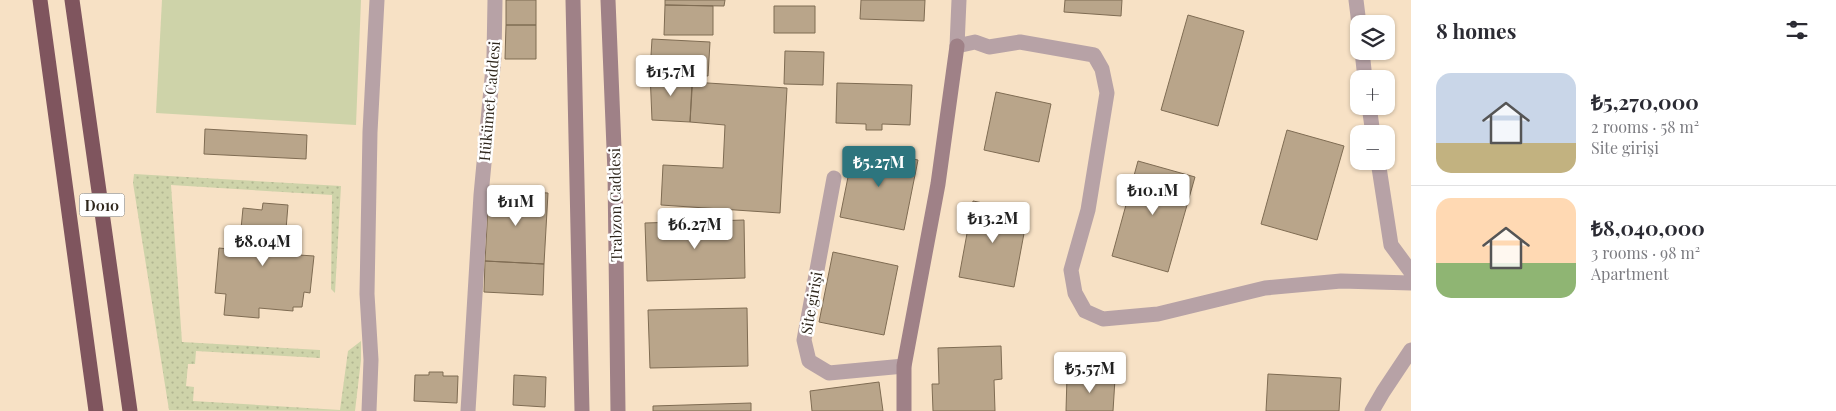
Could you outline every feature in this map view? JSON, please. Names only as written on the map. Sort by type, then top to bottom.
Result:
[{"type":"highway","name":"D010","points":[[40,0],[96,411]]},
{"type":"highway","name":"D010","points":[[72,0],[130,411]]},
{"type":"main road","points":[[573,0],[582,411]]},
{"type":"main road","name":"Trabzon Caddesi","points":[[608,0],[615,173],[618,411]]},
{"type":"main road","points":[[904,411],[904,366],[938,184],[958,46]]},
{"type":"street","points":[[369,411],[371,360],[367,294],[370,132],[377,0]]},
{"type":"street","name":"Hükümet Caddesi","points":[[468,411],[480,195],[494,57],[495,0]]},
{"type":"street","points":[[960,0],[958,46],[975,42],[989,47],[1020,42],[1094,55],[1102,69],[1107,93],[1088,210],[1071,270],[1075,293],[1085,311],[1103,319],[1158,314],[1265,288],[1342,281],[1411,283]]},
{"type":"street","points":[[1356,0],[1358,15]]},
{"type":"street","points":[[1379,170],[1391,244],[1411,272]]},
{"type":"street","name":"Site girişi","points":[[834,178],[804,340],[809,361],[829,373],[904,366]]},
{"type":"street","points":[[1372,411],[1411,350]]},
{"type":"green space","points":[[162,0],[361,0],[356,125],[156,113]]},
{"type":"green space","points":[[134,174],[341,186],[335,293],[331,289],[332,195],[171,185],[182,342],[320,350],[320,358],[196,351],[195,364],[188,364],[186,386],[194,387],[193,401],[340,410],[348,351],[361,341],[361,360],[355,411],[169,410],[133,183]]},
{"type":"building","points":[[506,0],[536,0],[536,25],[506,25]]},
{"type":"building","points":[[665,0],[725,0],[724,6],[665,5]]},
{"type":"building","points":[[861,0],[925,0],[924,21],[860,19]]},
{"type":"building","points":[[1065,0],[1122,0],[1121,16],[1064,12]]},
{"type":"building","points":[[665,5],[713,6],[713,35],[664,35]]},
{"type":"building","points":[[774,6],[815,6],[815,33],[774,33]]},
{"type":"building","points":[[1188,15],[1244,31],[1218,126],[1161,110]]},
{"type":"building","points":[[506,25],[536,25],[536,59],[505,59]]},
{"type":"building","points":[[652,39],[710,42],[708,76],[650,72]]},
{"type":"building","points":[[785,51],[824,52],[823,85],[784,84]]},
{"type":"building","points":[[650,72],[693,75],[690,122],[652,120]]},
{"type":"building","points":[[692,82],[787,88],[780,213],[661,205],[663,165],[723,168],[725,125],[690,122]]},
{"type":"building","points":[[837,83],[912,85],[910,125],[882,124],[882,130],[866,130],[866,124],[836,123]]},
{"type":"building","points":[[996,92],[1051,104],[1039,162],[984,150]]},
{"type":"building","points":[[205,129],[307,135],[306,159],[204,154]]},
{"type":"building","points":[[1287,130],[1344,146],[1317,240],[1261,224]]},
{"type":"building","points":[[854,147],[918,160],[904,230],[840,217]]},
{"type":"building","points":[[1138,161],[1195,177],[1168,272],[1112,256]]},
{"type":"building","points":[[489,190],[548,193],[544,264],[485,261]]},
{"type":"building","points":[[973,201],[1028,212],[1014,287],[959,277]]},
{"type":"building","points":[[263,203],[288,205],[284,254],[314,256],[310,293],[304,292],[302,307],[293,307],[293,311],[259,308],[259,318],[224,315],[226,294],[215,293],[219,248],[239,250],[243,208],[262,210]]},
{"type":"building","points":[[744,220],[745,278],[647,281],[645,223]]},
{"type":"building","points":[[833,252],[898,266],[884,335],[819,322]]},
{"type":"building","points":[[485,261],[544,264],[543,295],[484,292]]},
{"type":"building","points":[[747,308],[748,366],[650,368],[648,310]]},
{"type":"building","points":[[1001,346],[1002,379],[994,380],[995,411],[933,411],[932,384],[939,384],[938,348]]},
{"type":"building","points":[[429,372],[443,372],[443,376],[458,376],[457,403],[414,401],[415,375],[429,375]]},
{"type":"building","points":[[1268,374],[1341,378],[1339,411],[1266,411]]},
{"type":"building","points":[[514,375],[546,377],[545,407],[513,405]]},
{"type":"building","points":[[1067,376],[1115,379],[1113,411],[1066,411]]},
{"type":"building","points":[[879,382],[883,411],[812,411],[810,391]]},
{"type":"building","points":[[751,403],[751,411],[653,411],[653,406]]}]
